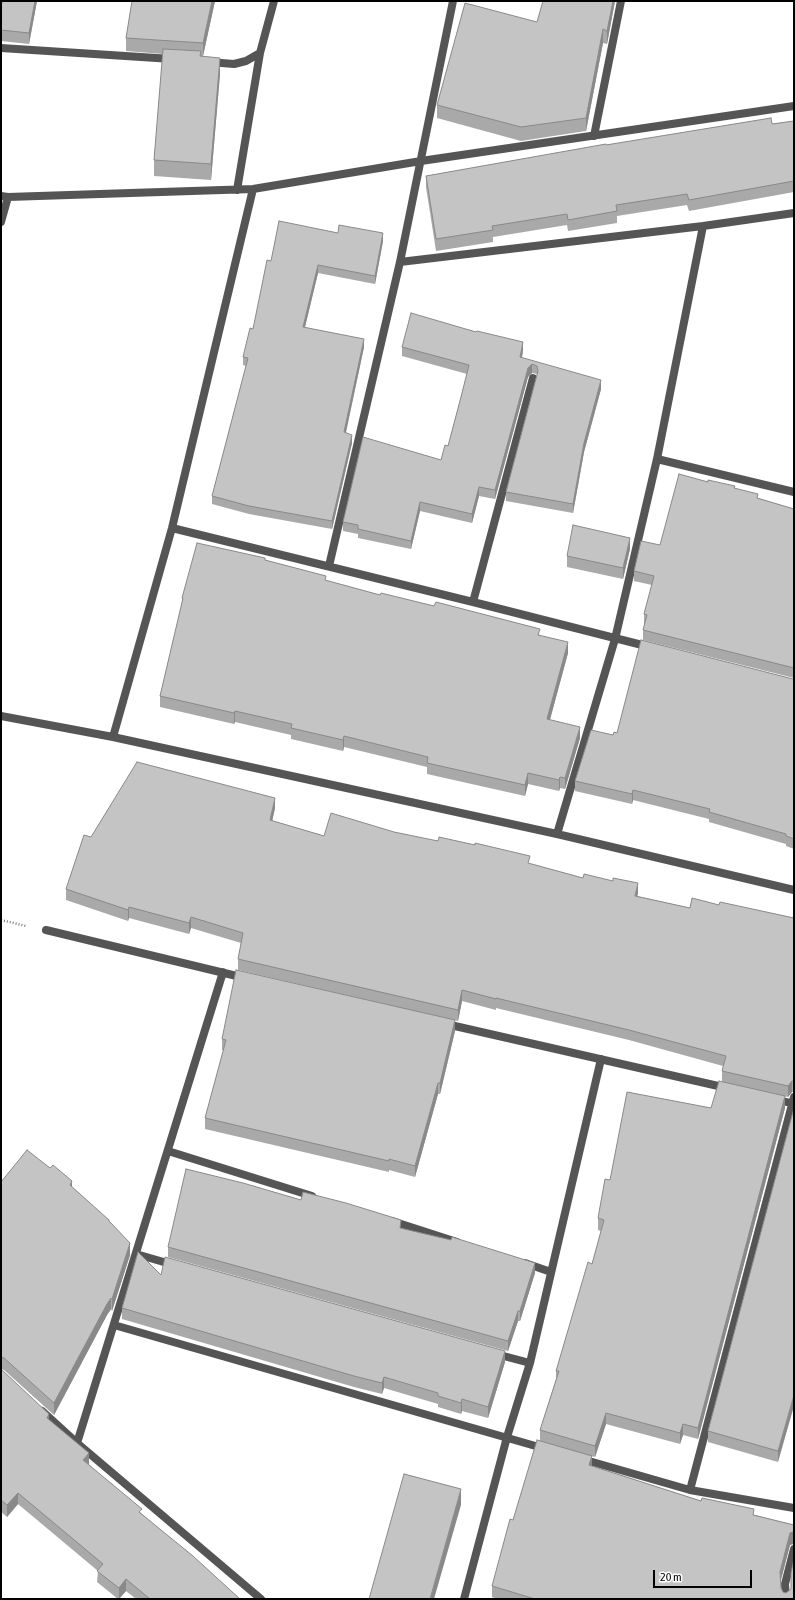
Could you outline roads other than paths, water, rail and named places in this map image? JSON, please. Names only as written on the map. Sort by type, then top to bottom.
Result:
[{"type":"street","points":[[237,190],[260,52],[274,1]]},
{"type":"street","points":[[328,566],[400,262],[453,1]]},
{"type":"street","points":[[594,136],[621,1]]},
{"type":"street","points":[[1,48],[179,60]]},
{"type":"street","points":[[202,62],[234,64],[246,61],[260,52]]},
{"type":"street","points":[[1,222],[4,197],[253,189],[421,161],[794,106]]},
{"type":"street","points":[[113,737],[172,528],[253,189]]},
{"type":"street","points":[[400,262],[703,226],[794,213]]},
{"type":"street","points":[[557,834],[615,639],[657,459],[703,226]]},
{"type":"street","points":[[473,602],[533,378]]},
{"type":"street","points":[[657,459],[794,492]]},
{"type":"street","points":[[172,528],[473,602],[660,650]]},
{"type":"street","points":[[1,716],[113,737],[557,834],[794,890]]},
{"type":"street","points":[[46,930],[254,980]]},
{"type":"street","points":[[77,1443],[223,972]]},
{"type":"street","points":[[439,1022],[739,1091]]},
{"type":"street","points":[[464,1599],[506,1438],[530,1363],[600,1059]]},
{"type":"street","points":[[690,1490],[793,1101],[769,1098]]},
{"type":"street","points":[[168,1151],[318,1198]]},
{"type":"street","points":[[386,1220],[468,1246]]},
{"type":"street","points":[[136,1254],[181,1267]]},
{"type":"street","points":[[514,1260],[551,1272]]},
{"type":"street","points":[[114,1325],[552,1451]]},
{"type":"street","points":[[484,1350],[530,1363]]},
{"type":"street","points":[[36,1406],[77,1443],[261,1599]]},
{"type":"street","points":[[575,1457],[690,1490],[794,1508]]},
{"type":"street","points":[[786,1599],[785,1584],[794,1548]]}]
